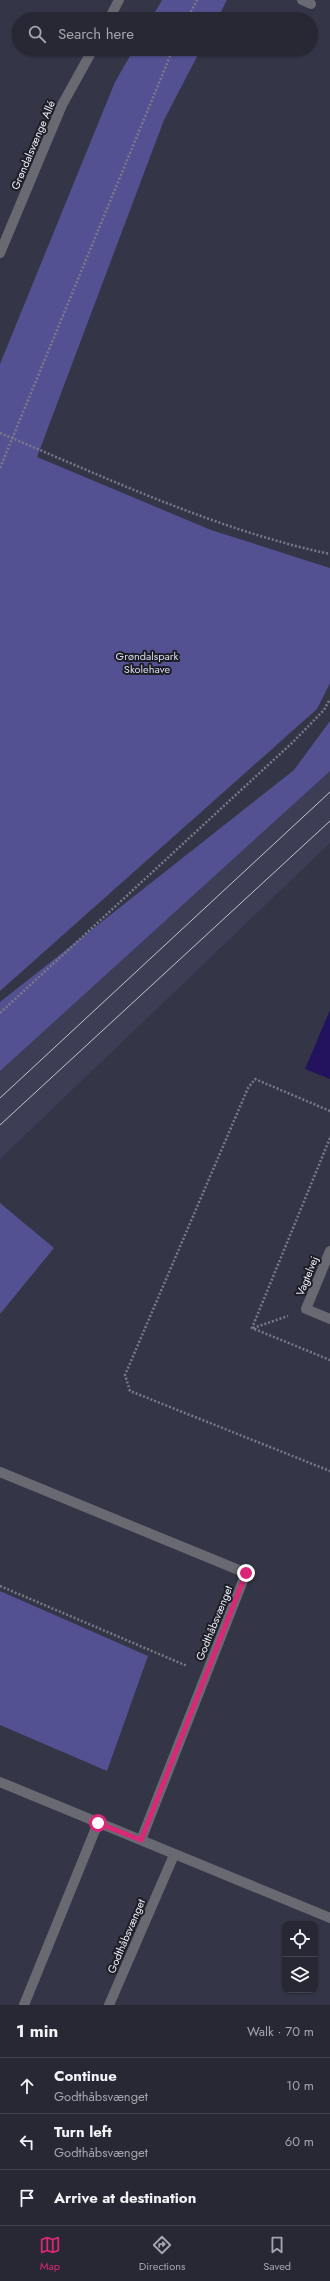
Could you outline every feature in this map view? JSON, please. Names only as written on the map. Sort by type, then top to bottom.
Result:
[{"type":"street","points":[[113,12],[119,0]]},
{"type":"street","points":[[302,0],[311,4]]},
{"type":"street","name":"Grøndalsvænge Allé","points":[[0,253],[62,105],[89,56]]},
{"type":"street","name":"Vagtelvej","points":[[330,1251],[306,1309],[330,1319]]},
{"type":"street","name":"Godthåbsvænget","points":[[0,1472],[246,1573],[141,1840]]},
{"type":"street","points":[[0,1782],[330,1918]]},
{"type":"street","points":[[24,2005],[98,1823]]},
{"type":"street","name":"Godthåbsvænget","points":[[109,2005],[174,1855]]},
{"type":"path","points":[[190,12],[196,0]]},
{"type":"path","points":[[0,468],[170,56]]},
{"type":"path","points":[[0,433],[213,521],[291,546],[330,554]]},
{"type":"path","points":[[0,1013],[293,742],[324,710],[330,698]]},
{"type":"path","points":[[330,1111],[255,1079],[248,1088],[125,1375],[130,1391],[330,1471]]},
{"type":"path","points":[[252,1328],[330,1138]]},
{"type":"path","points":[[252,1328],[306,1309]]},
{"type":"path","points":[[252,1328],[330,1360]]},
{"type":"path","points":[[0,1586],[207,1673]]},
{"type":"shaded area","points":[[330,769],[330,843],[0,1159],[0,1067]]},
{"type":"shaded area","points":[[330,1010],[330,1079],[305,1069]]},
{"type":"green space","points":[[162,0],[227,0],[221,12],[155,12]]},
{"type":"green space","name":"Grøndalspark Skolehave","points":[[130,56],[197,56],[164,120],[37,457],[211,530],[330,568],[330,683],[317,709],[0,991],[0,364],[115,82]]},
{"type":"green space","points":[[330,721],[330,771],[0,1071],[0,1002],[294,770]]},
{"type":"green space","points":[[0,1203],[54,1248],[0,1314]]},
{"type":"green space","points":[[0,1591],[148,1656],[107,1771],[0,1725]]},
{"type":"tram line","points":[[0,1098],[330,792]]},
{"type":"tram line","points":[[0,1125],[330,821]]},
{"type":"route","points":[[98,1823],[141,1840],[246,1573]]}]
